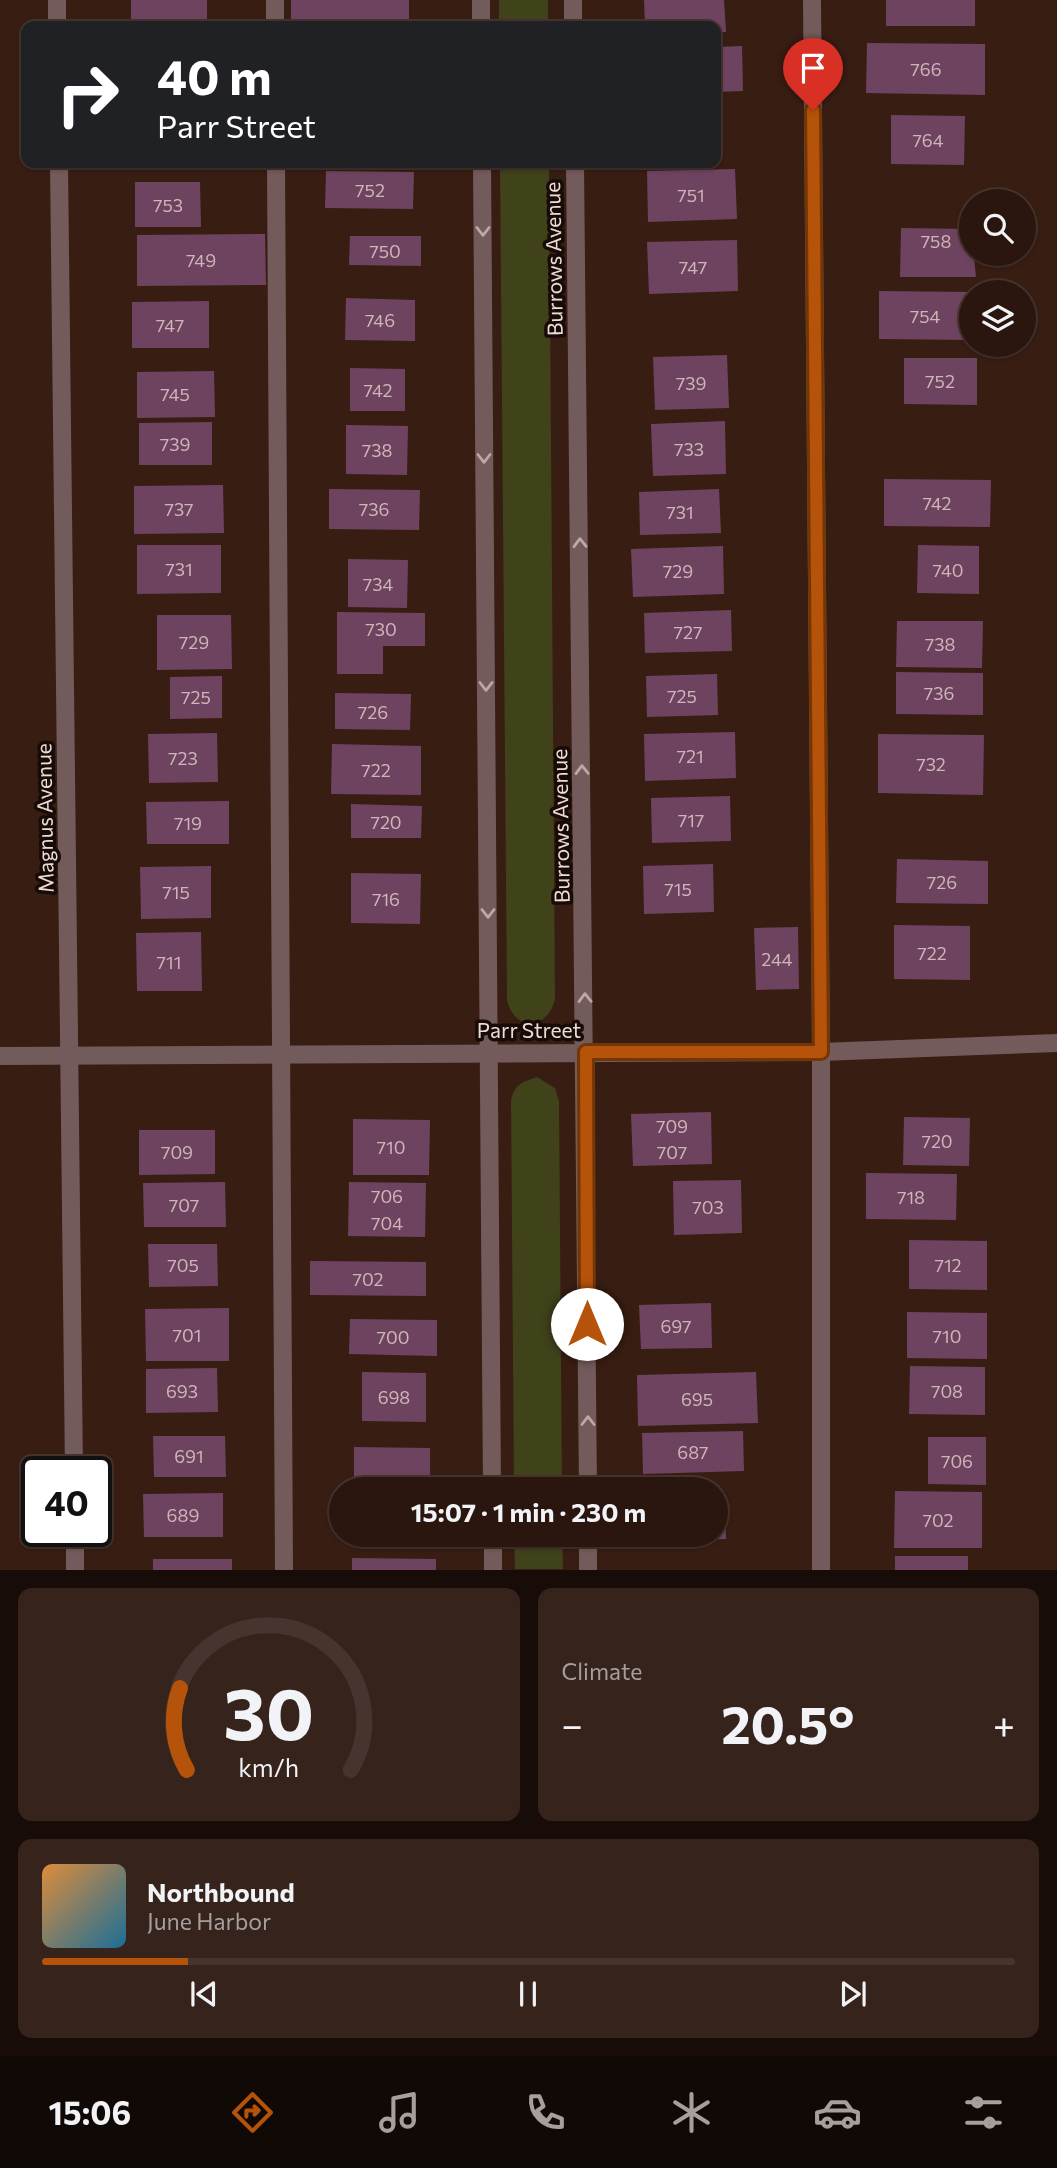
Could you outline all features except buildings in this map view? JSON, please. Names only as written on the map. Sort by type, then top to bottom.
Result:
[{"type":"street","points":[[57,0],[57,21]]},
{"type":"street","points":[[275,0],[275,21]]},
{"type":"street","points":[[481,0],[481,21]]},
{"type":"street","points":[[573,0],[573,21]]},
{"type":"street","points":[[811,0],[821,1052],[821,1570]]},
{"type":"street","name":"Magnus Avenue","points":[[59,168],[74,1456]]},
{"type":"street","points":[[276,168],[284,1570]]},
{"type":"street","points":[[482,168],[492,1477]]},
{"type":"street","name":"Burrows Avenue","points":[[575,168],[586,1052],[588,1477]]},
{"type":"street","name":"Parr Street","points":[[0,1056],[821,1052],[1057,1043]]},
{"type":"street","points":[[75,1547],[75,1570]]},
{"type":"street","points":[[493,1547],[493,1570]]},
{"type":"street","points":[[588,1547],[588,1570]]},
{"type":"green space","points":[[499,0],[548,0],[548,21],[499,21]]},
{"type":"green space","points":[[500,168],[549,168],[555,999],[545,1017],[531,1023],[517,1018],[507,1000]]},
{"type":"green space","points":[[537,1077],[555,1088],[559,1101],[562,1477],[514,1477],[511,1101],[517,1087]]},
{"type":"green space","points":[[514,1547],[562,1547],[563,1569],[515,1569]]},
{"type":"route","points":[[587,1324],[586,1052],[821,1052],[813,110]]}]
